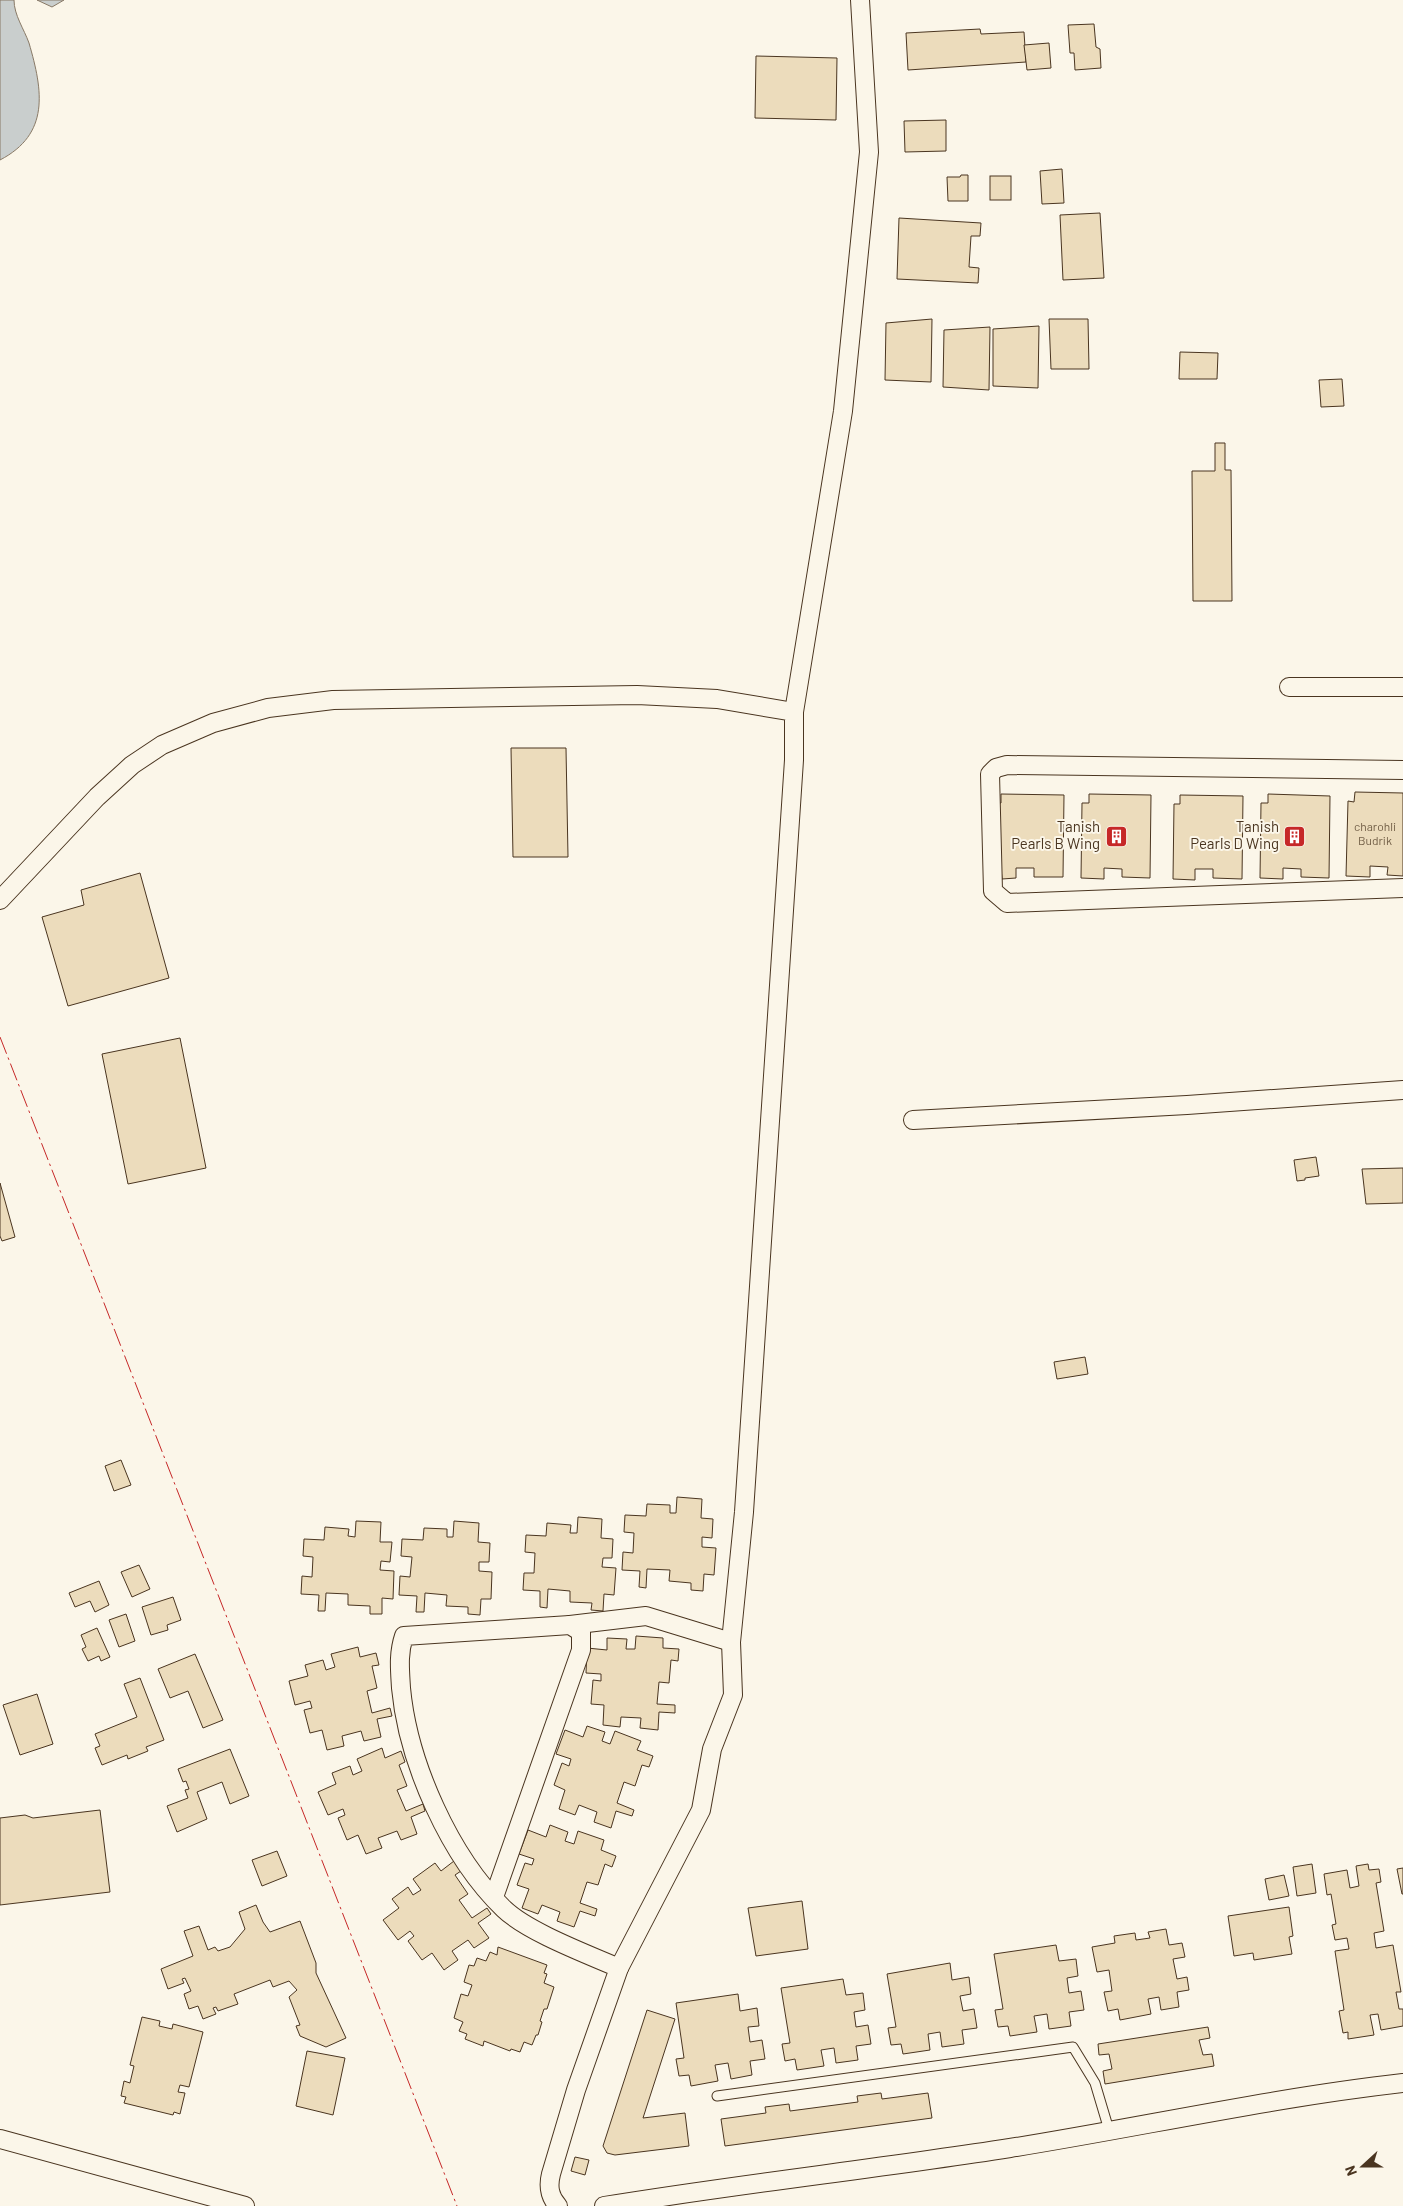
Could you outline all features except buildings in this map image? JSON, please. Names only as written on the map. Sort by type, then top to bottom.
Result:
[{"type":"street","points":[[558,2206],[550,2190],[551,2174],[576,2090],[619,1968],[702,1810],[712,1749],[732,1695],[731,1642],[744,1512],[794,760],[794,712],[843,411],[869,152],[860,0]]},
{"type":"street","points":[[1289,687],[1403,687]]},
{"type":"street","points":[[0,900],[97,797],[132,765],[162,745],[213,723],[268,708],[333,700],[637,695],[717,699],[794,712]]},
{"type":"street","points":[[1403,770],[1007,765],[996,768],[990,774],[993,891],[1007,903],[1403,888]]},
{"type":"street","points":[[913,1120],[1187,1105],[1403,1090]]},
{"type":"street","points":[[619,1968],[525,1925],[504,1910],[468,1865],[441,1822],[418,1769],[408,1731],[402,1697],[399,1666],[400,1648],[404,1636],[570,1624],[646,1616],[731,1642]]},
{"type":"street","points":[[494,1897],[581,1650],[581,1632],[570,1624]]},
{"type":"street","points":[[604,2206],[710,2188],[1011,2148],[1109,2130],[1403,2083]]},
{"type":"street","points":[[0,2139],[245,2206]]},
{"type":"lane","points":[[717,2096],[1073,2047],[1095,2083],[1109,2130]]},
{"type":"shaded area","points":[[0,0],[14,0],[14,6],[34,61],[39,94],[35,124],[28,138],[0,160]]},
{"type":"shaded area","points":[[37,0],[64,0],[52,7]]},
{"type":"power","points":[[0,1037],[457,2206]]},
{"type":"place","name":"Tanish Pearls B Wing","points":[[1116,836]]},
{"type":"place","name":"Tanish Pearls D Wing","points":[[1295,836]]}]
